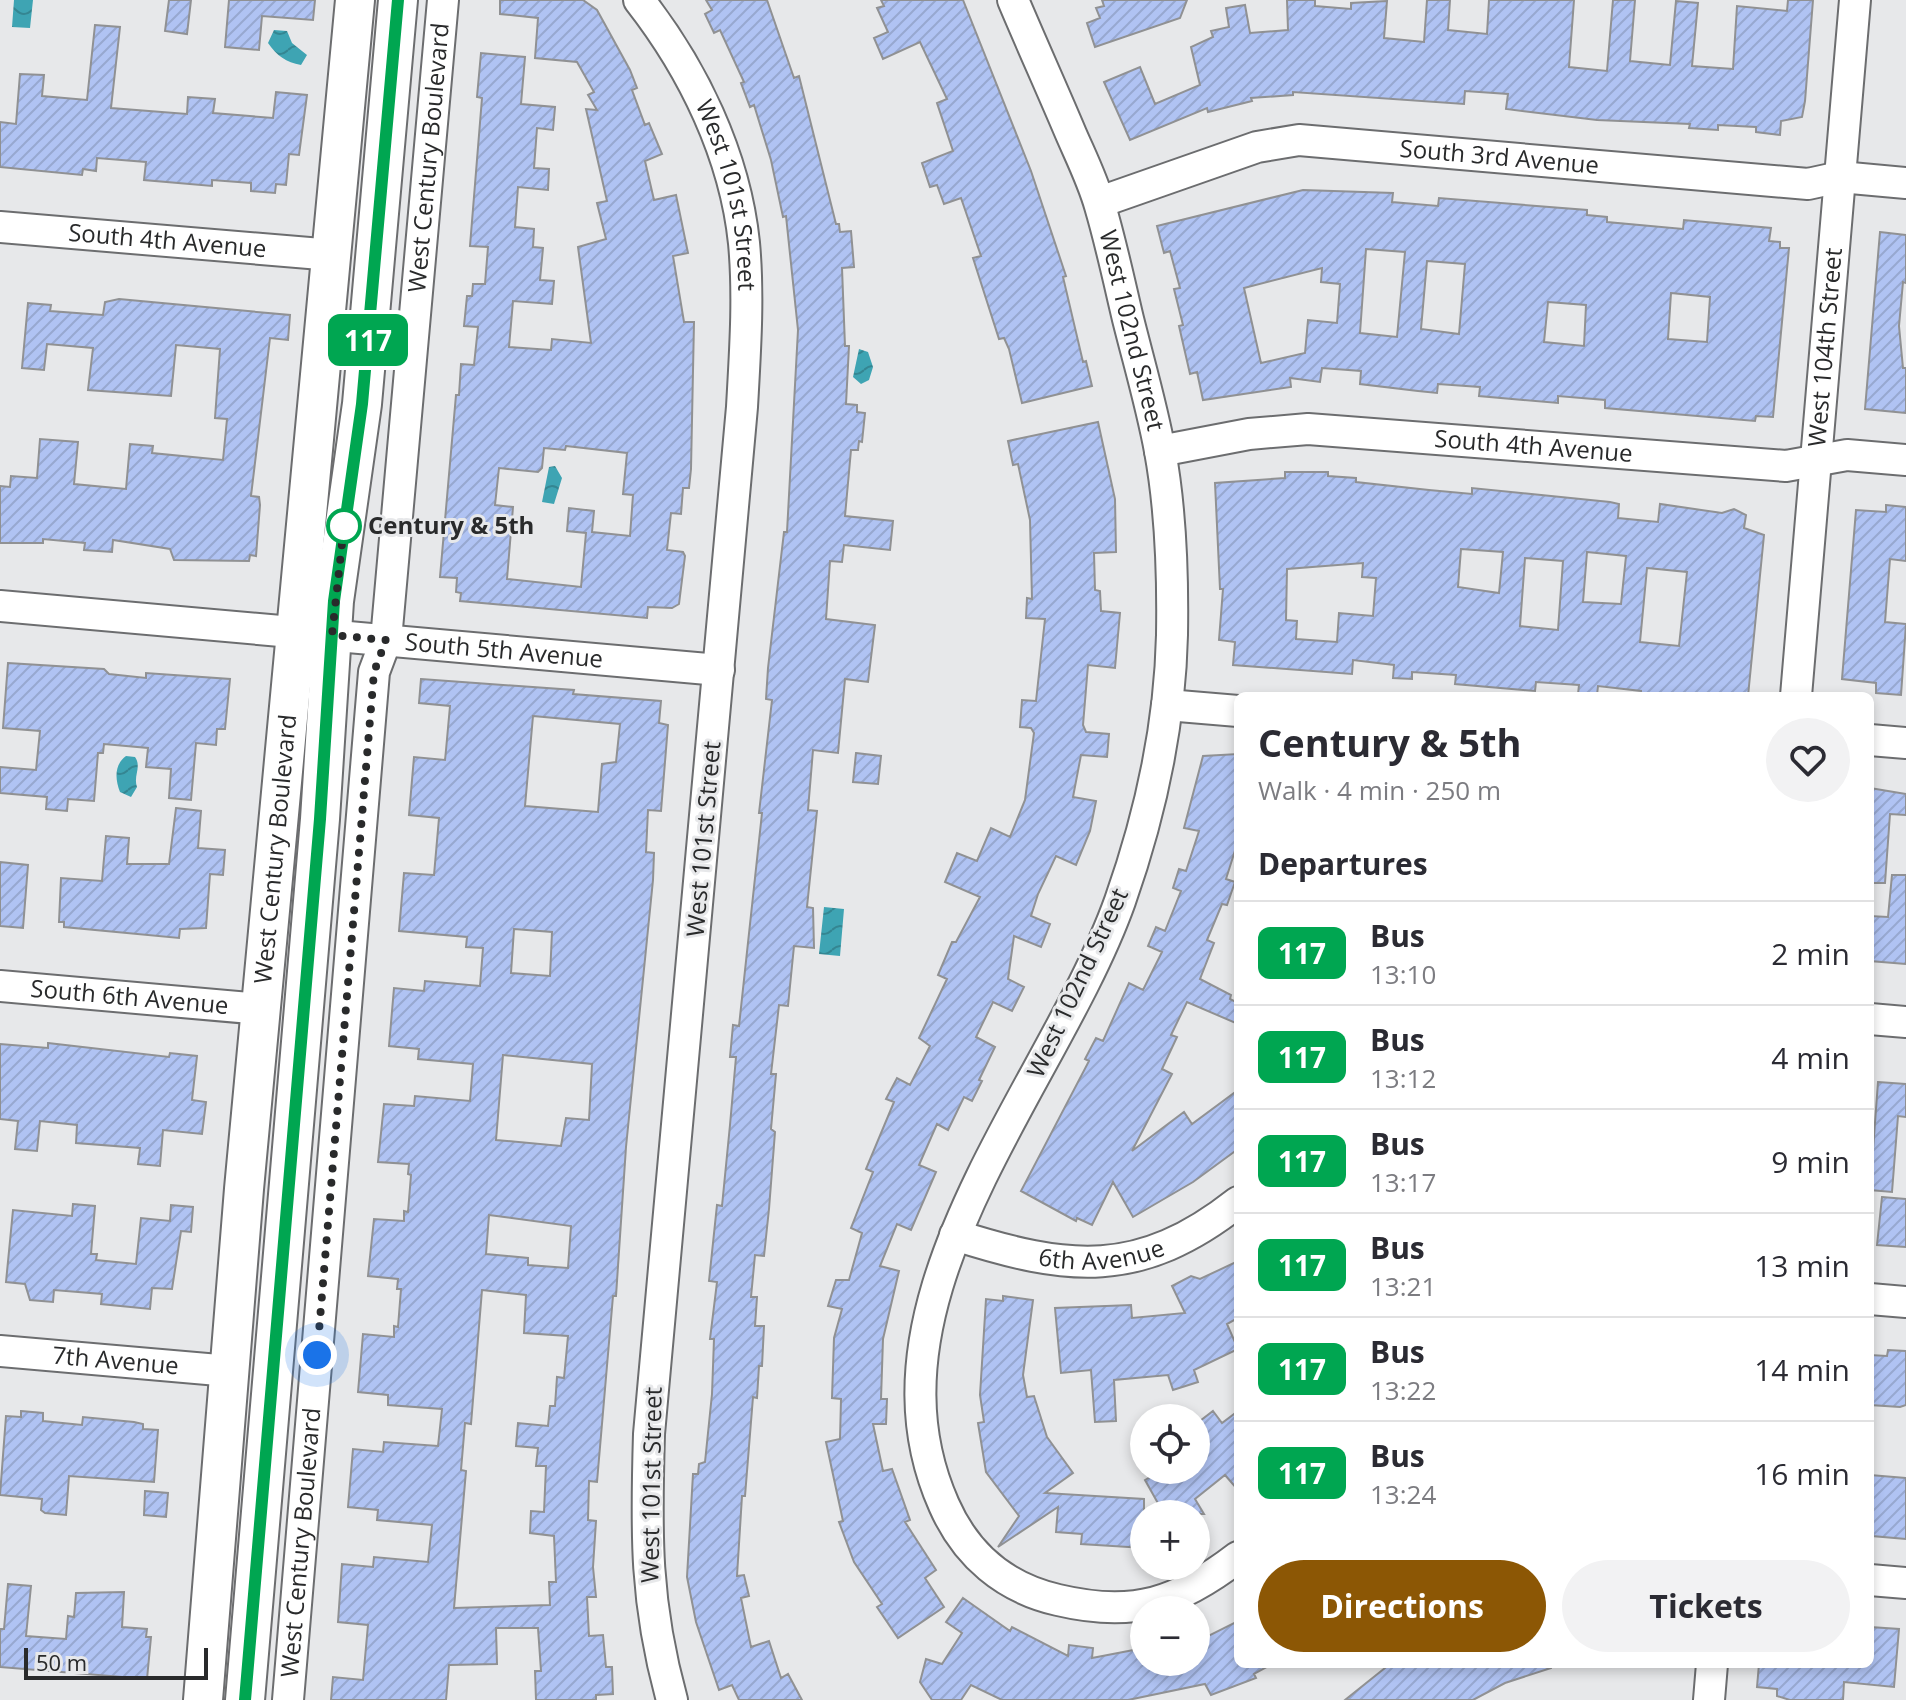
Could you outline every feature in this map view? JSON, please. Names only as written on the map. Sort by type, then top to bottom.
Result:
[{"type":"main road","name":"West Century Boulevard","points":[[245,1700],[319,834],[315,634],[333,255],[355,0]]},
{"type":"main road","name":"West Century Boulevard","points":[[203,1700],[261,1009],[315,634],[337,572],[362,404],[398,0]]},
{"type":"street","name":"West Century Boulevard","points":[[288,1700],[373,684],[386,640],[443,0]]},
{"type":"street","name":"West 101st Street","points":[[639,0],[665,34],[694,82],[726,166],[744,243],[746,320],[742,407],[649,1434],[646,1533],[649,1597],[672,1700]]},
{"type":"street","name":"West 102nd Street","points":[[1013,0],[1100,202],[1160,451],[1170,546],[1172,636],[1167,705],[1139,840],[1119,905],[1078,994],[955,1235],[930,1302],[922,1396],[927,1455],[934,1483],[967,1546],[982,1564],[1033,1594],[1062,1602],[1124,1609],[1195,1590],[1234,1560]]},
{"type":"street","name":"West 104th Street","points":[[1796,692],[1855,0]]},
{"type":"street","name":"South 3rd Avenue","points":[[1100,202],[1257,147],[1299,140],[1808,184],[1840,177],[1906,183]]},
{"type":"street","name":"South 4th Avenue","points":[[0,227],[333,255]]},
{"type":"street","name":"South 4th Avenue","points":[[1160,451],[1249,434],[1308,429],[1786,466],[1847,455],[1906,460]]},
{"type":"street","name":"South 5th Avenue","points":[[0,606],[719,670]]},
{"type":"street","points":[[1167,705],[1234,711]]},
{"type":"street","points":[[1874,740],[1906,743]]},
{"type":"street","name":"South 6th Avenue","points":[[0,986],[261,1009]]},
{"type":"street","points":[[1874,1019],[1906,1022]]},
{"type":"street","name":"6th Avenue","points":[[955,1235],[1011,1253],[1110,1263],[1158,1250],[1234,1204]]},
{"type":"street","points":[[1874,1299],[1906,1302]]},
{"type":"street","name":"7th Avenue","points":[[0,1351],[230,1371]]},
{"type":"street","points":[[1874,1580],[1906,1583]]},
{"type":"street","points":[[1709,1700],[1712,1668]]},
{"type":"water","points":[[14,0],[33,0],[30,28],[12,27]]},
{"type":"water","points":[[274,30],[287,31],[292,43],[307,55],[301,65],[282,58],[271,48],[268,43]]},
{"type":"water","points":[[859,349],[868,352],[873,367],[869,380],[861,384],[853,377]]},
{"type":"water","points":[[555,466],[562,478],[554,504],[542,502],[549,467]]},
{"type":"water","points":[[126,756],[135,757],[138,764],[137,787],[131,797],[120,792],[117,777],[119,764]]},
{"type":"water","points":[[824,907],[844,909],[840,956],[819,954]]},
{"type":"building","points":[[169,0],[191,0],[187,34],[165,31]]},
{"type":"building","points":[[229,0],[315,0],[313,20],[262,16],[259,50],[225,47]]},
{"type":"building","points":[[500,0],[583,0],[597,10],[630,70],[637,88],[632,90],[645,125],[649,123],[662,154],[645,161],[654,200],[676,195],[688,253],[673,256],[684,322],[694,322],[691,469],[689,488],[683,488],[681,514],[671,513],[667,550],[683,552],[685,556],[679,604],[672,608],[648,607],[647,618],[460,601],[461,593],[456,592],[457,578],[440,577],[456,395],[459,395],[461,364],[474,365],[478,327],[464,326],[467,296],[472,296],[473,284],[485,284],[488,247],[470,246],[482,98],[477,97],[481,53],[525,57],[521,104],[555,107],[553,130],[537,128],[534,168],[549,169],[548,190],[518,187],[515,227],[534,229],[533,247],[543,248],[540,280],[554,281],[552,304],[513,301],[509,347],[551,350],[552,339],[591,343],[578,247],[606,239],[597,203],[607,201],[586,109],[597,110],[588,95],[594,92],[577,62],[535,58],[538,18],[500,14]],"holes":[[[566,446],[627,453],[623,494],[633,495],[630,536],[592,532],[594,511],[569,508],[567,531],[586,533],[581,587],[507,579],[513,507],[495,505],[499,468],[538,472],[542,468],[544,448],[565,450]]]},
{"type":"building","points":[[706,0],[767,0],[794,78],[799,76],[836,224],[839,224],[840,232],[851,231],[854,267],[842,268],[845,346],[849,346],[846,404],[857,405],[857,412],[865,413],[862,442],[859,441],[858,450],[851,450],[845,516],[893,521],[890,550],[844,545],[842,562],[830,561],[826,619],[875,625],[868,682],[845,679],[838,753],[813,750],[808,810],[817,811],[807,907],[813,908],[814,948],[794,946],[788,1006],[779,1005],[771,1074],[776,1074],[769,1209],[764,1256],[755,1255],[751,1297],[757,1297],[755,1326],[764,1326],[762,1366],[759,1366],[757,1398],[753,1397],[737,1576],[744,1575],[749,1596],[741,1598],[751,1647],[769,1641],[781,1678],[788,1674],[802,1700],[739,1700],[732,1685],[719,1690],[696,1622],[687,1577],[693,1474],[698,1474],[699,1464],[705,1462],[712,1394],[714,1339],[710,1339],[717,1282],[709,1281],[717,1205],[722,1206],[730,1125],[736,1057],[730,1057],[733,1025],[739,1026],[762,813],[759,813],[772,700],[766,699],[768,668],[784,532],[787,532],[798,330],[786,216],[783,217],[771,160],[754,105],[750,107],[741,83],[744,82],[720,30],[714,33],[705,14],[712,10]]},
{"type":"building","points":[[881,0],[963,0],[1031,171],[1066,276],[1063,277],[1083,362],[1086,361],[1092,386],[1022,403],[1009,349],[1004,338],[999,339],[973,258],[981,256],[961,198],[944,204],[937,185],[930,187],[922,163],[953,151],[937,103],[947,99],[920,42],[883,59],[874,38],[888,32],[877,8],[884,6]]},
{"type":"building","points":[[1102,0],[1187,0],[1180,18],[1095,47],[1087,23],[1100,18],[1096,8],[1104,6]]},
{"type":"building","points":[[1287,0],[1315,0],[1315,6],[1351,9],[1351,3],[1387,1],[1384,38],[1424,42],[1427,0],[1450,0],[1448,30],[1487,34],[1489,0],[1574,0],[1569,67],[1607,71],[1613,0],[1635,0],[1630,61],[1670,65],[1676,1],[1698,3],[1692,66],[1733,69],[1737,6],[1787,11],[1788,0],[1813,0],[1802,117],[1781,121],[1780,135],[1756,132],[1756,127],[1718,125],[1718,130],[1689,128],[1690,124],[1597,120],[1506,109],[1508,94],[1465,91],[1464,104],[1293,92],[1293,95],[1251,98],[1252,101],[1208,112],[1207,108],[1130,140],[1104,82],[1140,67],[1155,104],[1200,85],[1191,47],[1213,37],[1211,31],[1229,27],[1226,8],[1245,5],[1250,33],[1288,30]]},
{"type":"building","points":[[95,25],[120,27],[111,108],[187,114],[188,97],[215,99],[213,113],[273,118],[276,92],[307,95],[299,155],[289,154],[286,185],[276,184],[275,193],[251,191],[251,183],[212,180],[212,186],[144,180],[146,162],[97,158],[96,171],[83,169],[82,175],[0,167],[0,122],[16,124],[20,74],[44,75],[42,96],[87,100]]},
{"type":"building","points":[[1303,190],[1393,193],[1392,202],[1438,206],[1439,198],[1587,210],[1587,215],[1607,217],[1607,222],[1683,229],[1684,220],[1771,228],[1769,241],[1780,242],[1780,248],[1789,248],[1773,417],[1756,416],[1755,421],[1605,408],[1605,400],[1558,396],[1558,403],[1479,396],[1480,387],[1438,384],[1437,393],[1418,391],[1360,384],[1361,371],[1322,368],[1320,382],[1290,378],[1291,387],[1203,400],[1197,372],[1190,374],[1179,326],[1183,325],[1174,289],[1180,288],[1170,251],[1164,253],[1157,226]],"holes":[[[1366,249],[1405,252],[1397,337],[1360,333]],[[1427,261],[1465,264],[1459,334],[1421,329]],[[1322,268],[1321,282],[1340,284],[1337,323],[1308,320],[1305,353],[1261,363],[1244,288]],[[1671,293],[1710,297],[1707,342],[1668,339]],[[1548,302],[1586,305],[1584,346],[1544,342]]]},
{"type":"building","points":[[1880,232],[1906,235],[1906,283],[1903,282],[1899,326],[1903,368],[1906,368],[1906,413],[1865,409]]},
{"type":"building","points":[[119,299],[290,315],[288,340],[270,338],[251,496],[259,497],[260,505],[256,556],[250,555],[249,561],[174,560],[170,549],[113,540],[112,552],[84,550],[85,543],[43,539],[43,543],[0,543],[0,486],[10,487],[11,476],[37,478],[40,439],[78,442],[74,484],[126,489],[130,444],[153,446],[152,453],[223,460],[227,419],[215,418],[220,349],[176,345],[171,396],[88,390],[93,348],[47,344],[44,370],[22,368],[28,303],[51,305],[50,311],[103,315],[105,302]]},
{"type":"building","points":[[1098,422],[1115,499],[1116,552],[1094,553],[1095,590],[1100,591],[1101,611],[1120,613],[1115,668],[1088,665],[1083,725],[1086,732],[1109,734],[1107,757],[1081,755],[1073,797],[1096,801],[1090,831],[1076,865],[1056,856],[1038,894],[1031,916],[1050,924],[1041,947],[1014,936],[1008,979],[1024,987],[1012,1011],[993,1002],[976,1037],[995,1047],[979,1080],[982,1081],[972,1101],[964,1097],[948,1130],[937,1124],[919,1165],[936,1172],[911,1230],[897,1224],[880,1266],[899,1271],[883,1339],[881,1399],[887,1399],[886,1424],[873,1424],[883,1471],[892,1469],[910,1520],[905,1522],[936,1570],[925,1578],[944,1607],[898,1638],[877,1607],[882,1604],[854,1562],[839,1522],[843,1521],[826,1442],[840,1439],[841,1399],[832,1398],[834,1338],[842,1309],[828,1306],[836,1280],[849,1280],[862,1233],[851,1228],[873,1172],[866,1169],[894,1102],[886,1099],[897,1078],[910,1085],[930,1046],[919,1038],[947,979],[938,975],[952,942],[956,942],[980,897],[945,882],[957,853],[977,861],[991,828],[1010,837],[1025,800],[1034,733],[1031,728],[1020,727],[1022,700],[1036,701],[1045,619],[1026,618],[1027,598],[1032,599],[1030,520],[1018,464],[1013,465],[1008,441]]},
{"type":"building","points":[[1285,472],[1328,472],[1328,476],[1356,478],[1356,482],[1429,490],[1472,494],[1472,488],[1610,502],[1619,504],[1618,518],[1658,522],[1660,504],[1722,513],[1734,509],[1746,515],[1744,528],[1764,535],[1748,692],[1641,692],[1598,686],[1597,692],[1578,692],[1579,685],[1536,682],[1535,691],[1455,684],[1456,675],[1412,672],[1412,679],[1393,678],[1394,665],[1353,660],[1352,674],[1233,665],[1235,642],[1219,640],[1223,589],[1220,589],[1215,483],[1285,478]],"holes":[[[1461,549],[1503,552],[1499,593],[1458,587]],[[1587,552],[1626,556],[1621,604],[1583,602]],[[1525,558],[1563,561],[1558,630],[1520,626]],[[1363,563],[1362,577],[1376,578],[1373,616],[1339,613],[1337,642],[1296,639],[1297,621],[1286,620],[1287,569]],[[1647,568],[1687,572],[1679,646],[1640,642]]]},
{"type":"building","points":[[1886,505],[1906,507],[1906,561],[1890,559],[1885,622],[1906,624],[1901,695],[1876,693],[1876,683],[1842,679],[1856,510],[1886,512]]},
{"type":"building","points":[[8,663],[104,669],[109,674],[146,678],[146,673],[230,679],[225,729],[217,729],[216,745],[196,743],[191,800],[169,798],[171,769],[146,767],[148,748],[104,744],[103,753],[98,753],[94,801],[68,799],[67,811],[46,809],[47,797],[0,793],[0,767],[36,770],[40,731],[3,728]]},
{"type":"building","points":[[421,679],[574,690],[573,694],[661,701],[659,723],[668,725],[661,811],[648,810],[646,852],[654,853],[653,880],[597,1482],[589,1481],[588,1520],[596,1521],[593,1567],[596,1597],[587,1597],[589,1636],[603,1635],[606,1667],[612,1667],[613,1694],[596,1695],[596,1700],[536,1700],[535,1671],[541,1671],[538,1628],[496,1628],[497,1664],[449,1665],[446,1700],[331,1700],[333,1677],[363,1680],[368,1625],[338,1622],[342,1564],[373,1567],[374,1557],[428,1562],[432,1525],[377,1520],[378,1510],[348,1507],[353,1449],[383,1452],[384,1442],[438,1446],[442,1409],[388,1405],[388,1395],[358,1392],[363,1334],[394,1337],[394,1326],[398,1327],[401,1289],[397,1289],[398,1279],[368,1276],[374,1219],[404,1221],[404,1211],[408,1212],[409,1164],[378,1162],[384,1104],[414,1106],[415,1096],[470,1101],[473,1064],[418,1059],[419,1049],[389,1046],[394,988],[424,991],[425,981],[480,986],[483,948],[466,947],[467,937],[399,931],[404,873],[434,875],[439,818],[409,815],[414,757],[445,760],[450,706],[419,703]],"holes":[[[533,716],[620,724],[616,762],[602,764],[598,812],[525,806]],[[514,929],[552,932],[550,976],[511,973]],[[503,1055],[592,1064],[589,1120],[566,1118],[561,1146],[496,1140]],[[489,1215],[571,1226],[568,1268],[528,1265],[528,1258],[486,1254]],[[482,1290],[526,1295],[524,1333],[568,1336],[564,1378],[557,1377],[555,1406],[550,1406],[548,1426],[518,1423],[516,1446],[538,1448],[536,1466],[546,1466],[544,1512],[531,1511],[530,1533],[554,1536],[556,1582],[549,1582],[550,1605],[454,1608],[466,1471],[461,1470],[465,1423],[471,1424]]]},
{"type":"building","points":[[856,753],[881,756],[878,784],[853,782]]},
{"type":"building","points":[[1234,754],[1234,854],[1226,879],[1234,882],[1234,885],[1227,905],[1222,904],[1207,940],[1214,943],[1200,979],[1231,995],[1234,1022],[1187,1002],[1171,1035],[1177,1037],[1162,1069],[1172,1074],[1132,1151],[1184,1112],[1192,1124],[1234,1093],[1234,1152],[1193,1182],[1133,1217],[1113,1182],[1092,1225],[1077,1218],[1076,1221],[1021,1191],[1089,1061],[1085,1059],[1096,1038],[1103,1041],[1129,983],[1143,990],[1162,952],[1148,946],[1156,927],[1165,931],[1181,891],[1173,888],[1179,869],[1186,871],[1199,831],[1184,828],[1203,756]]},
{"type":"building","points":[[1874,789],[1906,794],[1906,815],[1890,814],[1885,883],[1874,883]]},
{"type":"building","points":[[176,808],[201,811],[198,848],[225,850],[223,875],[210,874],[206,928],[180,929],[179,938],[64,927],[64,922],[59,922],[61,878],[102,881],[106,836],[129,838],[127,864],[169,864]]},
{"type":"building","points":[[0,862],[28,865],[23,928],[0,926]]},
{"type":"building","points":[[1892,875],[1906,875],[1906,964],[1874,961],[1874,916],[1888,917]]},
{"type":"building","points":[[48,1043],[169,1057],[170,1053],[197,1056],[192,1100],[206,1102],[202,1134],[163,1130],[160,1166],[138,1164],[140,1148],[76,1143],[77,1125],[40,1121],[37,1151],[15,1149],[18,1121],[0,1119],[0,1044],[48,1048]]},
{"type":"building","points":[[1878,1082],[1906,1084],[1906,1117],[1898,1116],[1892,1192],[1874,1190]]},
{"type":"building","points":[[1882,1197],[1906,1199],[1906,1247],[1877,1245]]},
{"type":"building","points":[[73,1204],[95,1206],[91,1254],[97,1254],[96,1260],[136,1264],[141,1218],[170,1221],[171,1205],[193,1207],[191,1232],[181,1231],[172,1289],[152,1288],[150,1309],[101,1304],[102,1294],[54,1290],[53,1302],[30,1300],[25,1284],[6,1282],[13,1210],[72,1216]]},
{"type":"building","points":[[1234,1263],[1234,1320],[1227,1324],[1234,1340],[1234,1351],[1194,1370],[1198,1382],[1173,1390],[1168,1375],[1114,1380],[1116,1421],[1095,1422],[1091,1370],[1061,1373],[1055,1308],[1131,1305],[1132,1318],[1185,1313],[1172,1286],[1191,1276],[1200,1279]]},
{"type":"building","points":[[1003,1296],[1033,1300],[1023,1375],[1027,1397],[1034,1396],[1047,1437],[1073,1473],[1045,1493],[1144,1499],[1130,1500],[1130,1547],[1081,1544],[1082,1534],[1056,1532],[1058,1507],[998,1547],[1019,1516],[986,1472],[978,1423],[984,1422],[980,1395],[986,1299],[1003,1301]]},
{"type":"building","points":[[1888,1350],[1906,1351],[1906,1405],[1900,1407],[1874,1405],[1874,1355],[1887,1356]]},
{"type":"building","points":[[21,1411],[43,1413],[43,1421],[82,1425],[83,1417],[134,1422],[143,1424],[143,1429],[158,1430],[154,1482],[69,1476],[66,1515],[45,1513],[41,1510],[42,1499],[0,1495],[6,1416],[21,1417]]},
{"type":"building","points":[[1213,1411],[1222,1423],[1234,1414],[1234,1485],[1225,1475],[1196,1500],[1156,1500],[1147,1484],[1210,1484],[1210,1413]]},
{"type":"building","points":[[1874,1475],[1906,1478],[1906,1539],[1874,1536]]},
{"type":"building","points":[[145,1491],[168,1493],[166,1517],[144,1515]]},
{"type":"building","points":[[8,1584],[31,1586],[26,1636],[66,1639],[68,1616],[74,1617],[76,1593],[124,1592],[122,1627],[147,1629],[146,1637],[151,1637],[147,1679],[0,1667],[0,1629],[4,1629]]},
{"type":"building","points":[[963,1598],[1010,1631],[1012,1627],[1068,1656],[1069,1645],[1093,1648],[1092,1658],[1130,1651],[1130,1676],[1210,1676],[1210,1635],[1234,1623],[1234,1668],[1265,1668],[1254,1674],[1256,1678],[1211,1695],[1205,1684],[1128,1700],[1002,1700],[971,1685],[961,1700],[932,1700],[920,1682],[926,1659],[942,1664],[962,1633],[946,1622]]},
{"type":"building","points":[[1874,1627],[1899,1629],[1894,1687],[1844,1682],[1843,1700],[1790,1700],[1777,1696],[1777,1689],[1757,1687],[1759,1668],[1874,1668]]},
{"type":"building","points":[[1385,1668],[1551,1668],[1505,1683],[1473,1700],[1345,1700]]},
{"type":"bus line","name":"117","points":[[245,1700],[320,819],[334,601],[362,404],[398,0]]},
{"type":"place","name":"Century & 5th","points":[[344,526]]},
{"type":"route","points":[[317,1355],[374,672],[386,640],[332,635],[345,516],[344,526]]}]
